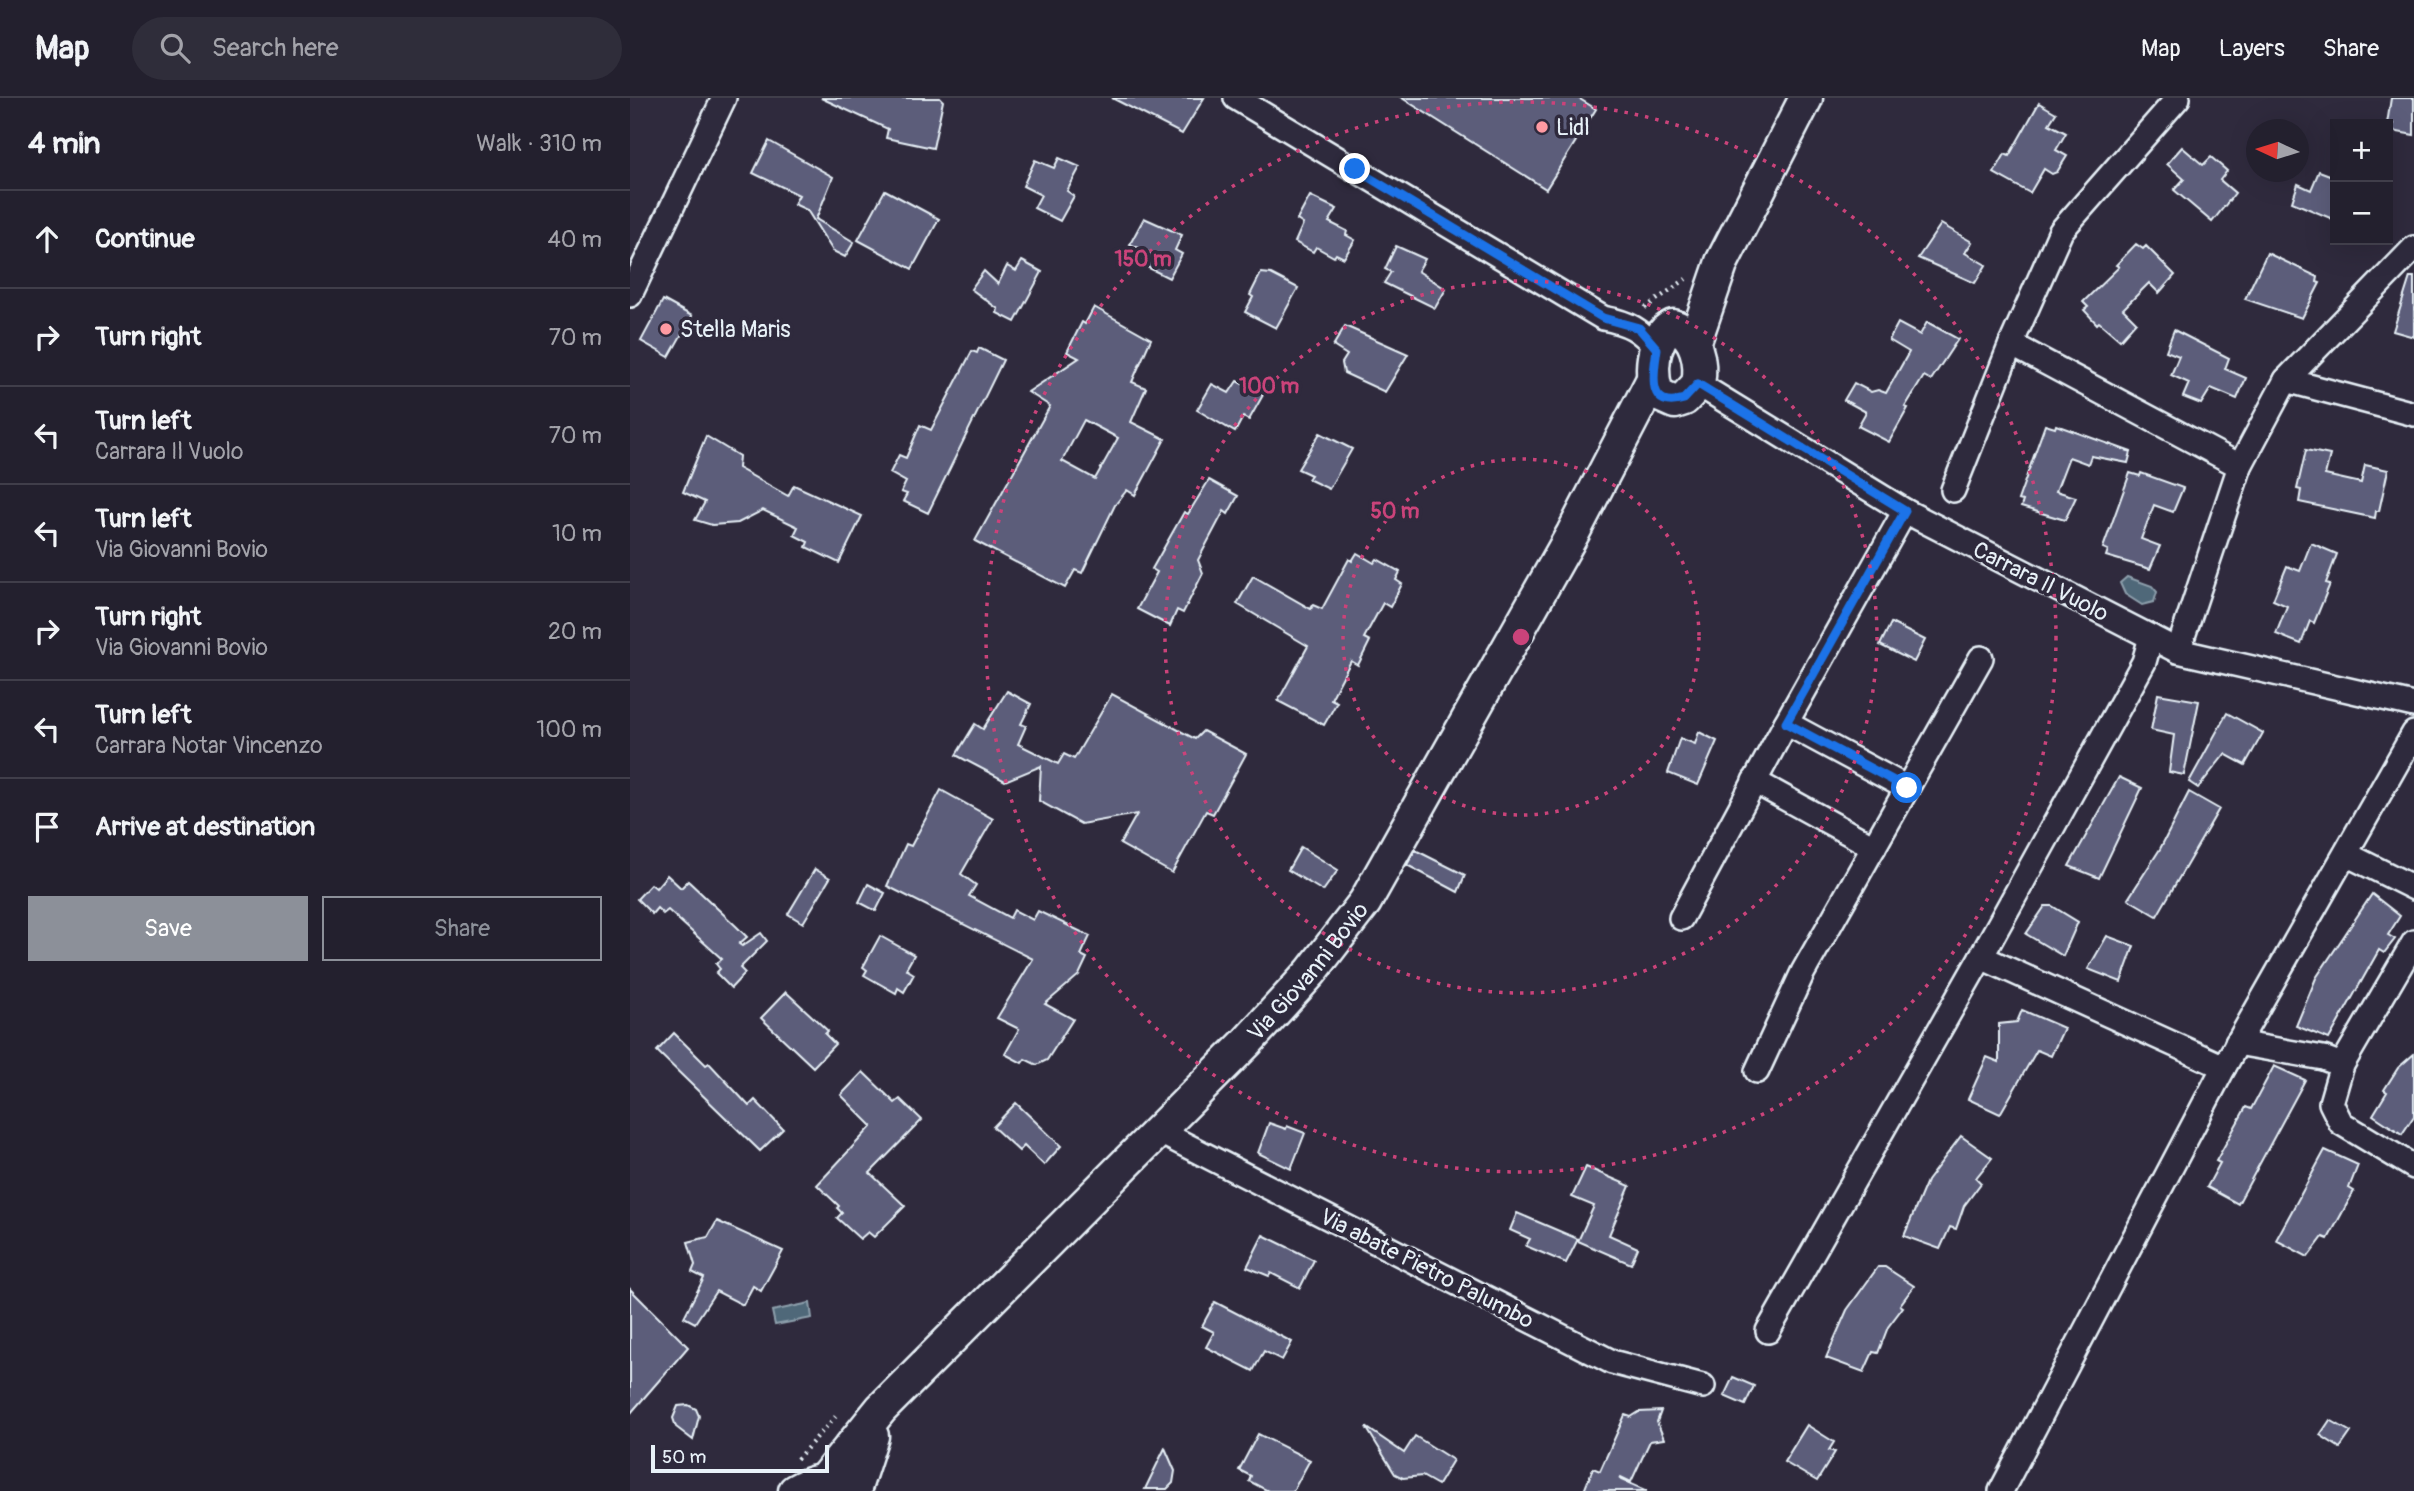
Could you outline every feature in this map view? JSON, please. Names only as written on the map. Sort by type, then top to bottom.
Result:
[{"type":"main road","points":[[1675,389],[1666,337],[1722,262],[1806,98]]},
{"type":"main road","points":[[1666,337],[1699,361],[1675,389]]},
{"type":"main road","name":"Via Giovanni Bovio","points":[[813,1481],[1293,992],[1365,902],[1618,447],[1675,389]]},
{"type":"main road","points":[[854,1491],[881,1409]]},
{"type":"street","points":[[630,295],[724,98]]},
{"type":"street","points":[[1236,98],[1603,318],[1666,337]]},
{"type":"street","points":[[1953,490],[2011,344],[2061,231],[2178,98]]},
{"type":"street","points":[[2178,651],[2240,466],[2286,380],[2414,248]]},
{"type":"street","points":[[2011,344],[2240,466]]},
{"type":"street","points":[[2286,380],[2414,414]]},
{"type":"street","name":"Carrara Il Vuolo","points":[[1675,389],[2178,651],[2414,705]]},
{"type":"street","points":[[1681,918],[1754,781],[1905,511]]},
{"type":"street","points":[[1768,1331],[1982,957],[2144,662],[2151,637]]},
{"type":"street","points":[[1757,1071],[1803,972],[1980,658]]},
{"type":"street","points":[[1786,723],[1907,788]]},
{"type":"street","points":[[2001,1491],[2224,1067],[2414,733]]},
{"type":"street","points":[[1754,781],[1874,847]]},
{"type":"street","points":[[2346,854],[2414,888]]},
{"type":"street","points":[[2414,942],[2342,1065],[2331,1103],[2341,1123],[2414,1167]]},
{"type":"street","points":[[1982,957],[2224,1067]]},
{"type":"street","points":[[2237,1044],[2323,1058],[2342,1065]]},
{"type":"street","name":"Via abate Pietro Palumbo","points":[[1158,1131],[1612,1362],[1703,1386]]},
{"type":"path","points":[[1666,337],[1644,309],[1684,282],[1689,273]]},
{"type":"path","points":[[813,1481],[840,1412]]},
{"type":"water","points":[[2127,577],[2152,586],[2157,592],[2154,602],[2142,605],[2125,594],[2120,583]]},
{"type":"water","points":[[810,1303],[812,1318],[775,1325],[772,1311]]},
{"type":"building","points":[[821,98],[940,98],[943,101],[933,148],[886,138],[888,129]]},
{"type":"building","points":[[1112,98],[1204,98],[1182,134]]},
{"type":"building","points":[[1402,98],[1578,98],[1596,109],[1546,189]]},
{"type":"building","points":[[2391,98],[2414,98],[2414,135],[2393,131],[2393,119],[2388,119]]},
{"type":"building","points":[[2039,103],[2056,113],[2049,124],[2066,133],[2056,150],[2067,156],[2057,172],[2052,174],[2044,169],[2030,193],[1994,173],[2005,154],[2009,156]]},
{"type":"building","points":[[769,141],[833,177],[816,219],[854,242],[845,257],[833,251],[807,210],[794,204],[799,195],[753,173]]},
{"type":"building","points":[[2182,147],[2203,165],[2211,157],[2227,171],[2220,180],[2235,193],[2212,222],[2174,190],[2184,179],[2167,164]]},
{"type":"building","points":[[1059,158],[1080,167],[1067,191],[1074,196],[1060,221],[1034,208],[1041,195],[1023,186],[1035,160],[1054,168]]},
{"type":"building","points":[[2319,171],[2330,175],[2330,218],[2292,202],[2298,184],[2311,190]]},
{"type":"building","points":[[885,190],[939,219],[912,269],[858,240]]},
{"type":"building","points":[[1310,196],[1337,209],[1329,222],[1347,231],[1346,235],[1355,240],[1344,258],[1336,254],[1334,257],[1316,247],[1313,252],[1295,242],[1303,224],[1297,220]]},
{"type":"building","points":[[1144,218],[1182,235],[1175,250],[1182,254],[1169,278],[1143,265],[1150,253],[1130,244]]},
{"type":"building","points":[[1941,224],[1972,242],[1965,253],[1986,265],[1975,283],[1918,258]]},
{"type":"building","points":[[2136,244],[2143,249],[2146,246],[2175,275],[2159,293],[2149,283],[2123,309],[2136,322],[2120,340],[2099,322],[2097,324],[2084,310],[2088,307],[2083,302],[2119,267],[2116,265]]},
{"type":"building","points":[[1396,246],[1425,259],[1418,271],[1446,289],[1435,308],[1384,283],[1391,272],[1385,269]]},
{"type":"building","points":[[2267,253],[2318,277],[2317,282],[2320,283],[2302,318],[2245,299]]},
{"type":"building","points":[[1022,261],[1042,272],[1015,322],[997,313],[998,309],[971,289],[984,271],[998,284],[1007,266],[1016,271]]},
{"type":"building","points":[[1261,273],[1271,274],[1298,288],[1276,328],[1245,312]]},
{"type":"building","points":[[2410,277],[2414,277],[2414,337],[2393,331]]},
{"type":"building","name":"Stella Maris","points":[[663,300],[692,316],[669,357],[641,341]]},
{"type":"building","points":[[1094,307],[1151,339],[1132,382],[1146,388],[1131,422],[1165,439],[1135,495],[1127,490],[1115,505],[1082,573],[1075,570],[1065,588],[975,541],[1050,406],[1028,392],[1079,358],[1067,352],[1082,322],[1085,324]],"holes":[[[1084,420],[1118,438],[1095,479],[1062,461]]]},
{"type":"building","points":[[1927,322],[1958,339],[1931,380],[1924,376],[1905,407],[1908,408],[1889,442],[1858,426],[1866,412],[1844,400],[1854,383],[1871,392],[1878,390],[1886,393],[1909,352],[1889,340],[1898,323],[1920,335]]},
{"type":"building","points":[[1345,326],[1408,354],[1385,392],[1344,373],[1342,363],[1347,355],[1333,346]]},
{"type":"building","points":[[2174,330],[2229,358],[2225,369],[2246,378],[2237,399],[2211,388],[2201,404],[2183,397],[2189,383],[2171,375],[2179,356],[2166,351]]},
{"type":"building","points":[[979,348],[1003,360],[928,513],[903,501],[907,494],[901,492],[906,482],[890,473],[899,455],[906,458],[920,425],[931,430],[972,351],[977,353]]},
{"type":"building","points":[[1237,381],[1263,395],[1249,420],[1243,417],[1235,432],[1197,410],[1212,384],[1229,393]]},
{"type":"building","points":[[2045,425],[2055,428],[2056,425],[2131,452],[2128,463],[2091,456],[2088,464],[2069,457],[2056,491],[2076,497],[2065,520],[2021,507],[2023,501],[2018,500]]},
{"type":"building","points":[[1320,433],[1352,449],[1329,489],[1308,479],[1311,475],[1298,469]]},
{"type":"building","points":[[706,436],[739,456],[738,468],[788,496],[794,485],[862,516],[839,563],[806,547],[808,542],[794,535],[798,527],[763,510],[738,523],[712,525],[695,520],[705,502],[683,492]]},
{"type":"building","points":[[2306,450],[2330,455],[2325,475],[2361,483],[2365,465],[2388,470],[2375,518],[2299,502],[2301,490],[2297,489]]},
{"type":"building","points":[[2130,473],[2140,476],[2141,473],[2183,488],[2173,512],[2154,505],[2141,539],[2160,546],[2150,569],[2106,556],[2108,550],[2103,548]]},
{"type":"building","points":[[1209,480],[1238,496],[1228,514],[1224,511],[1198,560],[1203,573],[1183,613],[1177,610],[1170,626],[1137,609],[1157,572],[1152,569],[1184,512],[1188,514]]},
{"type":"building","points":[[2311,543],[2337,554],[2326,583],[2330,584],[2314,623],[2310,621],[2301,644],[2276,634],[2287,606],[2273,600],[2287,566],[2300,571]]},
{"type":"building","points":[[1357,553],[1374,563],[1377,559],[1400,572],[1396,580],[1402,584],[1390,607],[1383,603],[1364,638],[1370,641],[1358,665],[1351,661],[1331,699],[1337,702],[1324,725],[1278,701],[1308,646],[1237,604],[1253,576],[1311,609],[1313,605],[1322,609],[1349,559],[1352,561]]},
{"type":"building","points":[[1891,623],[1925,640],[1914,662],[1880,645]]},
{"type":"building","points":[[1007,691],[1031,704],[1021,724],[1026,726],[1018,744],[1058,764],[1064,754],[1074,759],[1112,694],[1195,739],[1203,731],[1246,754],[1213,814],[1206,811],[1172,873],[1120,844],[1137,814],[1081,824],[1039,801],[1041,766],[1005,781],[956,755],[975,724],[983,729]]},
{"type":"building","points":[[2158,694],[2199,701],[2184,775],[2169,772],[2174,735],[2151,730]]},
{"type":"building","points":[[2227,713],[2263,733],[2245,765],[2225,754],[2198,788],[2189,782]]},
{"type":"building","points":[[1699,732],[1717,741],[1698,785],[1668,773],[1680,738],[1695,744]]},
{"type":"building","points":[[2119,777],[2142,788],[2099,878],[2069,866]]},
{"type":"building","points":[[941,790],[993,819],[961,874],[976,885],[969,896],[1010,918],[1014,910],[1033,920],[1038,911],[1090,936],[1081,955],[1087,958],[1079,975],[1045,1004],[1073,1019],[1047,1060],[1037,1065],[1025,1059],[1022,1063],[1005,1054],[1019,1029],[997,1018],[1033,959],[887,886],[906,844],[911,846]]},
{"type":"building","points":[[2189,792],[2219,809],[2157,916],[2128,899],[2160,849]]},
{"type":"building","points":[[1301,847],[1338,870],[1323,891],[1288,870]]},
{"type":"building","points":[[1415,850],[1465,875],[1458,892],[1407,865]]},
{"type":"building","points":[[815,869],[830,878],[803,923],[788,914]]},
{"type":"building","points":[[667,875],[681,888],[688,881],[737,927],[747,937],[739,944],[742,946],[761,933],[767,941],[740,968],[745,973],[731,988],[716,973],[720,969],[716,964],[722,959],[668,910],[663,914],[657,908],[652,914],[637,899],[651,884],[656,888]]},
{"type":"building","points":[[868,884],[885,893],[876,911],[859,902]]},
{"type":"building","points":[[2372,894],[2400,916],[2388,935],[2395,939],[2384,953],[2379,950],[2329,1039],[2296,1026],[2316,978]]},
{"type":"building","points":[[2045,906],[2052,906],[2078,922],[2063,956],[2026,934]]},
{"type":"building","points":[[880,936],[914,955],[906,969],[914,974],[904,992],[898,988],[896,993],[864,975],[867,970],[863,967]]},
{"type":"building","points":[[2107,936],[2134,946],[2121,982],[2088,969]]},
{"type":"building","points":[[786,992],[828,1031],[825,1034],[835,1044],[813,1067],[761,1018]]},
{"type":"building","points":[[2022,1010],[2064,1028],[2051,1056],[2037,1050],[2000,1114],[1968,1099],[1987,1057],[1999,1062],[1999,1024],[2017,1022]]},
{"type":"building","points":[[674,1033],[706,1065],[709,1063],[749,1106],[755,1100],[783,1129],[760,1151],[657,1051]]},
{"type":"building","points":[[2414,1054],[2414,1116],[2402,1134],[2373,1115],[2398,1068]]},
{"type":"building","points":[[2274,1066],[2305,1080],[2238,1204],[2207,1187],[2220,1163],[2216,1161],[2246,1107],[2251,1109]]},
{"type":"building","points":[[863,1072],[895,1103],[900,1099],[922,1120],[870,1173],[905,1206],[874,1237],[868,1232],[860,1239],[837,1218],[842,1213],[837,1208],[839,1206],[817,1185],[872,1126],[841,1095]]},
{"type":"building","points":[[1016,1103],[1061,1146],[1044,1165],[1024,1146],[1019,1151],[993,1127]]},
{"type":"building","points":[[1269,1123],[1305,1133],[1291,1169],[1258,1153]]},
{"type":"building","points":[[1961,1136],[1992,1158],[1976,1178],[1981,1183],[1964,1206],[1956,1229],[1950,1227],[1940,1249],[1904,1236],[1927,1181]]},
{"type":"building","points":[[2325,1150],[2358,1165],[2349,1188],[2354,1191],[2328,1239],[2323,1237],[2308,1257],[2276,1240]]},
{"type":"building","points":[[1586,1167],[1630,1186],[1609,1235],[1638,1248],[1631,1264],[1578,1241],[1594,1206],[1572,1197]]},
{"type":"building","points":[[1517,1213],[1578,1239],[1566,1263],[1526,1246],[1530,1239],[1510,1230]]},
{"type":"building","points":[[717,1221],[783,1251],[761,1291],[753,1286],[743,1305],[716,1291],[695,1323],[684,1317],[704,1278],[692,1272],[695,1265],[688,1242],[708,1237]]},
{"type":"building","points":[[1263,1235],[1314,1260],[1300,1288],[1271,1273],[1269,1276],[1247,1267]]},
{"type":"building","points":[[1878,1267],[1885,1267],[1914,1286],[1888,1327],[1878,1353],[1873,1352],[1864,1372],[1826,1358],[1847,1310]]},
{"type":"building","points":[[630,1289],[688,1347],[630,1414]]},
{"type":"building","points":[[1215,1302],[1292,1342],[1282,1360],[1264,1351],[1253,1371],[1206,1347],[1214,1332],[1202,1326]]},
{"type":"building","points":[[1733,1377],[1754,1386],[1745,1405],[1724,1396]]},
{"type":"building","points":[[688,1405],[696,1409],[699,1416],[693,1440],[676,1427],[673,1418],[678,1406]]},
{"type":"building","points":[[1661,1411],[1657,1422],[1664,1439],[1650,1441],[1631,1482],[1621,1477],[1620,1479],[1647,1491],[1584,1491],[1593,1468],[1600,1471],[1625,1415],[1631,1417],[1639,1412]]},
{"type":"building","points":[[2330,1420],[2351,1432],[2340,1448],[2320,1435]]},
{"type":"building","points":[[1807,1425],[1834,1442],[1829,1450],[1835,1452],[1817,1481],[1784,1462]]},
{"type":"building","points":[[1366,1427],[1404,1453],[1415,1436],[1453,1460],[1438,1485],[1422,1476],[1403,1478],[1395,1474]]},
{"type":"building","points":[[1258,1434],[1310,1460],[1293,1491],[1268,1491],[1249,1481],[1251,1476],[1239,1470]]},
{"type":"building","points":[[1165,1448],[1175,1471],[1173,1483],[1167,1489],[1145,1489]]},
{"type":"place","name":"Lidl","points":[[1542,127]]},
{"type":"place","name":"Stella Maris","points":[[666,329]]},
{"type":"route","points":[[1355,169],[1603,318],[1639,328],[1657,349],[1652,381],[1658,395],[1665,400],[1675,402],[1684,399],[1698,384],[1905,511],[1786,723],[1907,788]]}]
